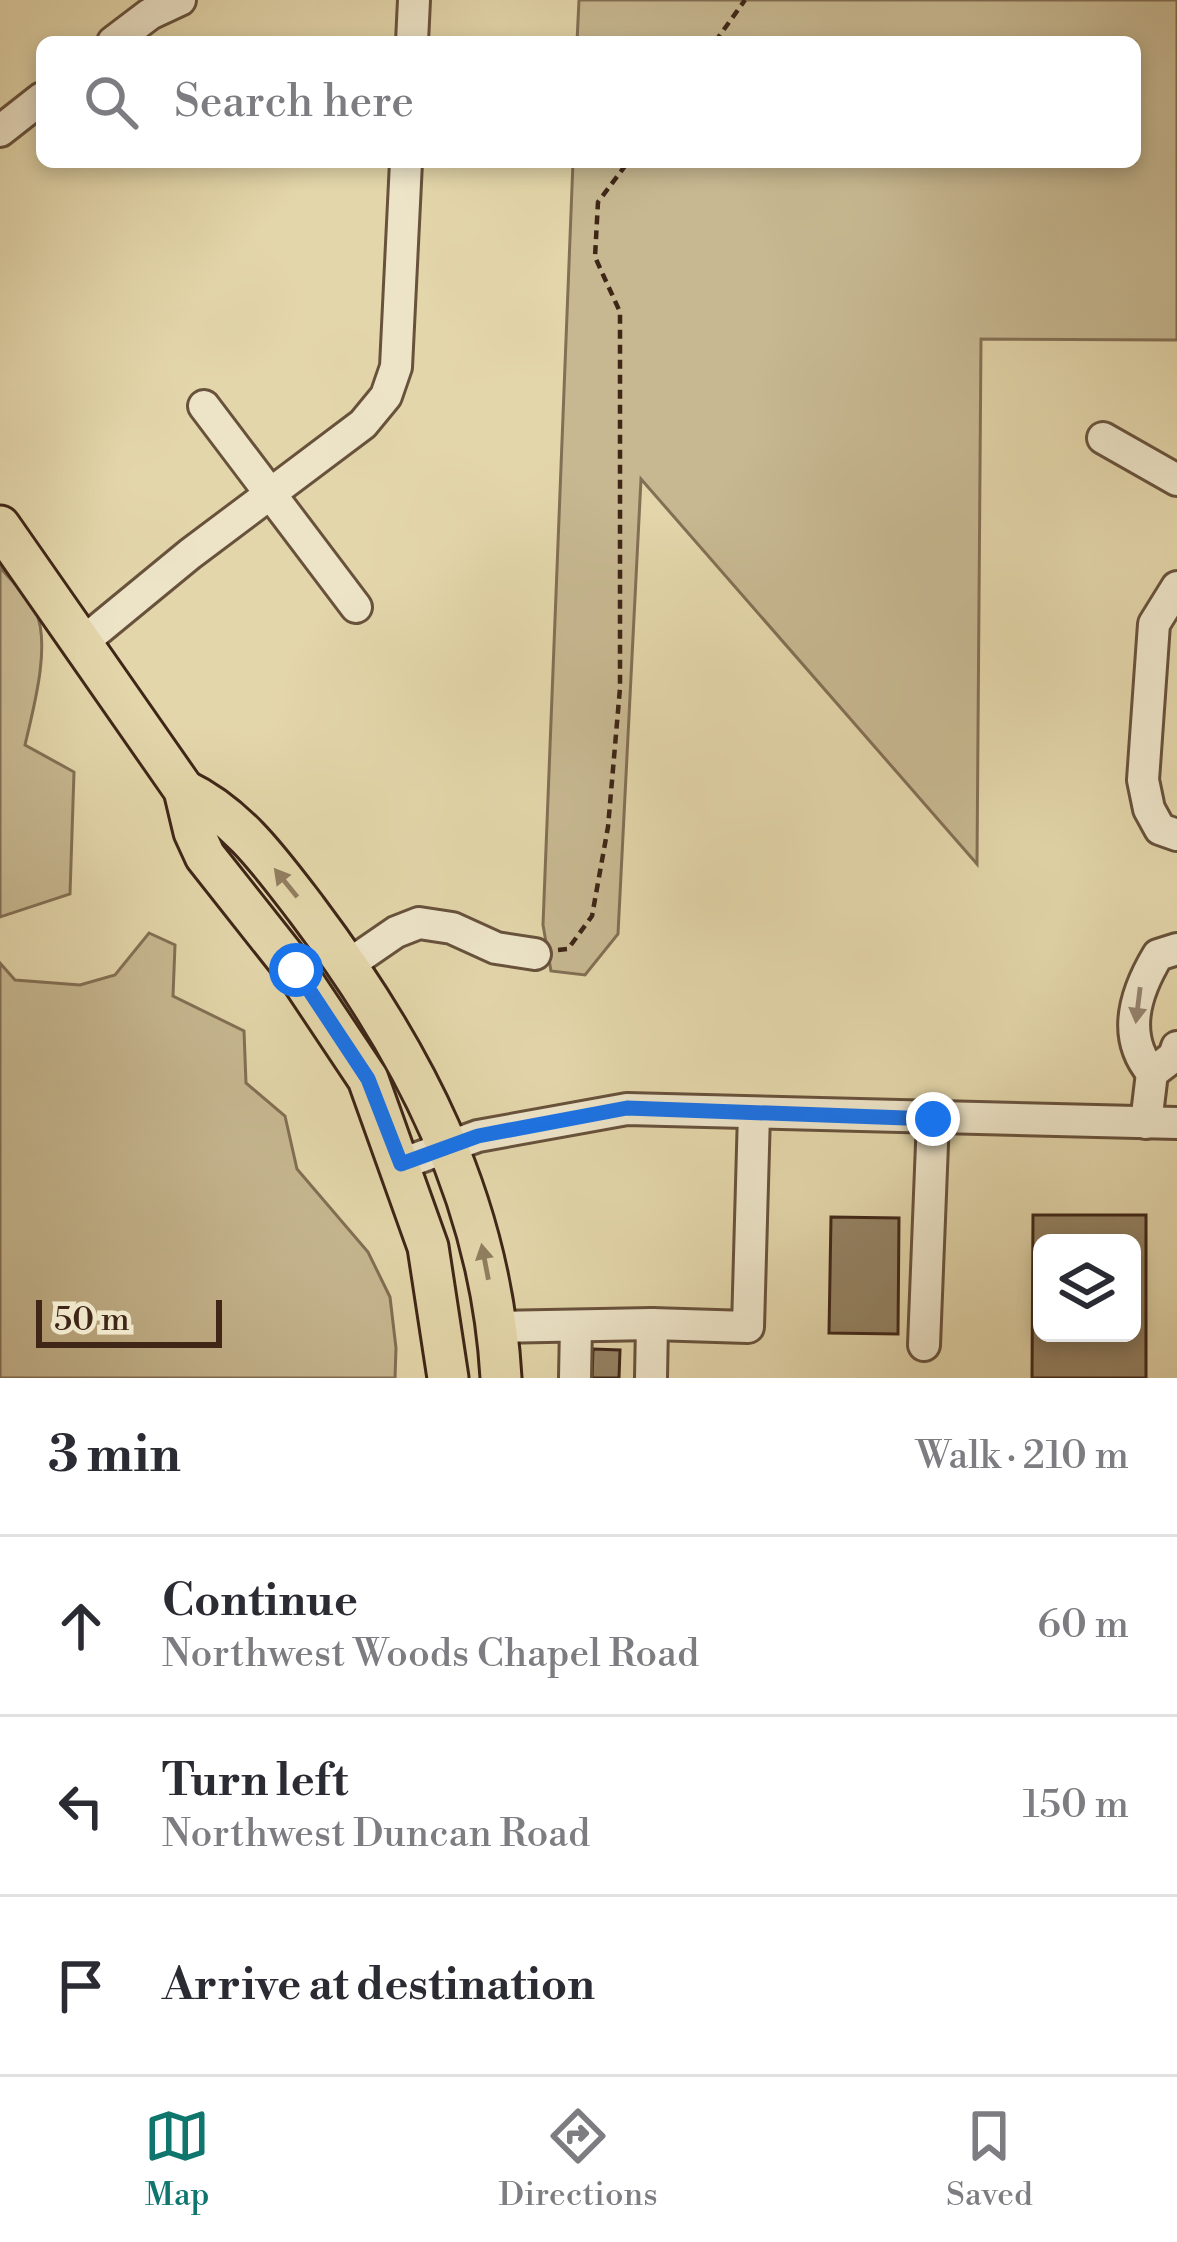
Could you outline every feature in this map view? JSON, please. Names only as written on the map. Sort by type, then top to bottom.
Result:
[{"type":"main road","points":[[0,526],[184,790],[205,856],[329,1018],[368,1079],[428,1246],[448,1378]]},
{"type":"main road","points":[[184,790],[215,805],[245,833],[348,965],[395,1039],[447,1148],[485,1253],[501,1378]]},
{"type":"street","points":[[121,36],[149,14],[180,0]]},
{"type":"street","points":[[412,36],[415,0]]},
{"type":"street","points":[[0,131],[36,103]]},
{"type":"street","points":[[83,642],[363,424],[386,396],[396,368],[406,168]]},
{"type":"street","points":[[204,406],[356,607]]},
{"type":"street","points":[[1103,439],[1177,480]]},
{"type":"street","points":[[1177,586],[1154,624],[1142,780],[1160,829],[1177,835]]},
{"type":"street","points":[[348,965],[396,932],[419,923],[452,928],[496,948],[535,954]]},
{"type":"street","points":[[401,1164],[478,1136],[627,1108],[1162,1123],[1152,1073],[1137,1056],[1135,1019],[1138,988],[1158,956],[1177,950]]},
{"type":"street","points":[[1152,1073],[1174,1056],[1177,1047]]},
{"type":"street","points":[[495,1327],[652,1324],[748,1328],[754,1113]]},
{"type":"street","points":[[924,1345],[933,1119]]},
{"type":"street","points":[[651,1378],[652,1324]]},
{"type":"street","points":[[575,1378],[576,1326]]},
{"type":"path","points":[[719,36],[745,0]]},
{"type":"path","points":[[535,954],[568,949],[592,916],[608,827],[620,688],[620,312],[595,257],[598,202],[624,168]]},
{"type":"shaded area","points":[[579,0],[1177,0],[1177,340],[981,339],[977,864],[641,479],[618,934],[585,975],[551,971],[543,925],[573,168],[1141,168],[1141,36],[577,36]]},
{"type":"shaded area","points":[[0,567],[29,600],[40,626],[39,678],[25,745],[74,772],[70,894],[0,917]]},
{"type":"shaded area","points":[[149,933],[175,945],[173,996],[244,1031],[246,1083],[285,1116],[297,1169],[368,1252],[390,1297],[395,1378],[0,1378],[0,963],[15,980],[80,985],[115,975]]},
{"type":"building","points":[[1033,1215],[1146,1215],[1146,1378],[1032,1378]]},
{"type":"building","points":[[831,1217],[899,1218],[898,1334],[829,1333]]},
{"type":"building","points":[[593,1349],[620,1350],[619,1378],[592,1378]]},
{"type":"route","points":[[296,970],[368,1079],[401,1164],[478,1136],[627,1108],[933,1119]]}]
